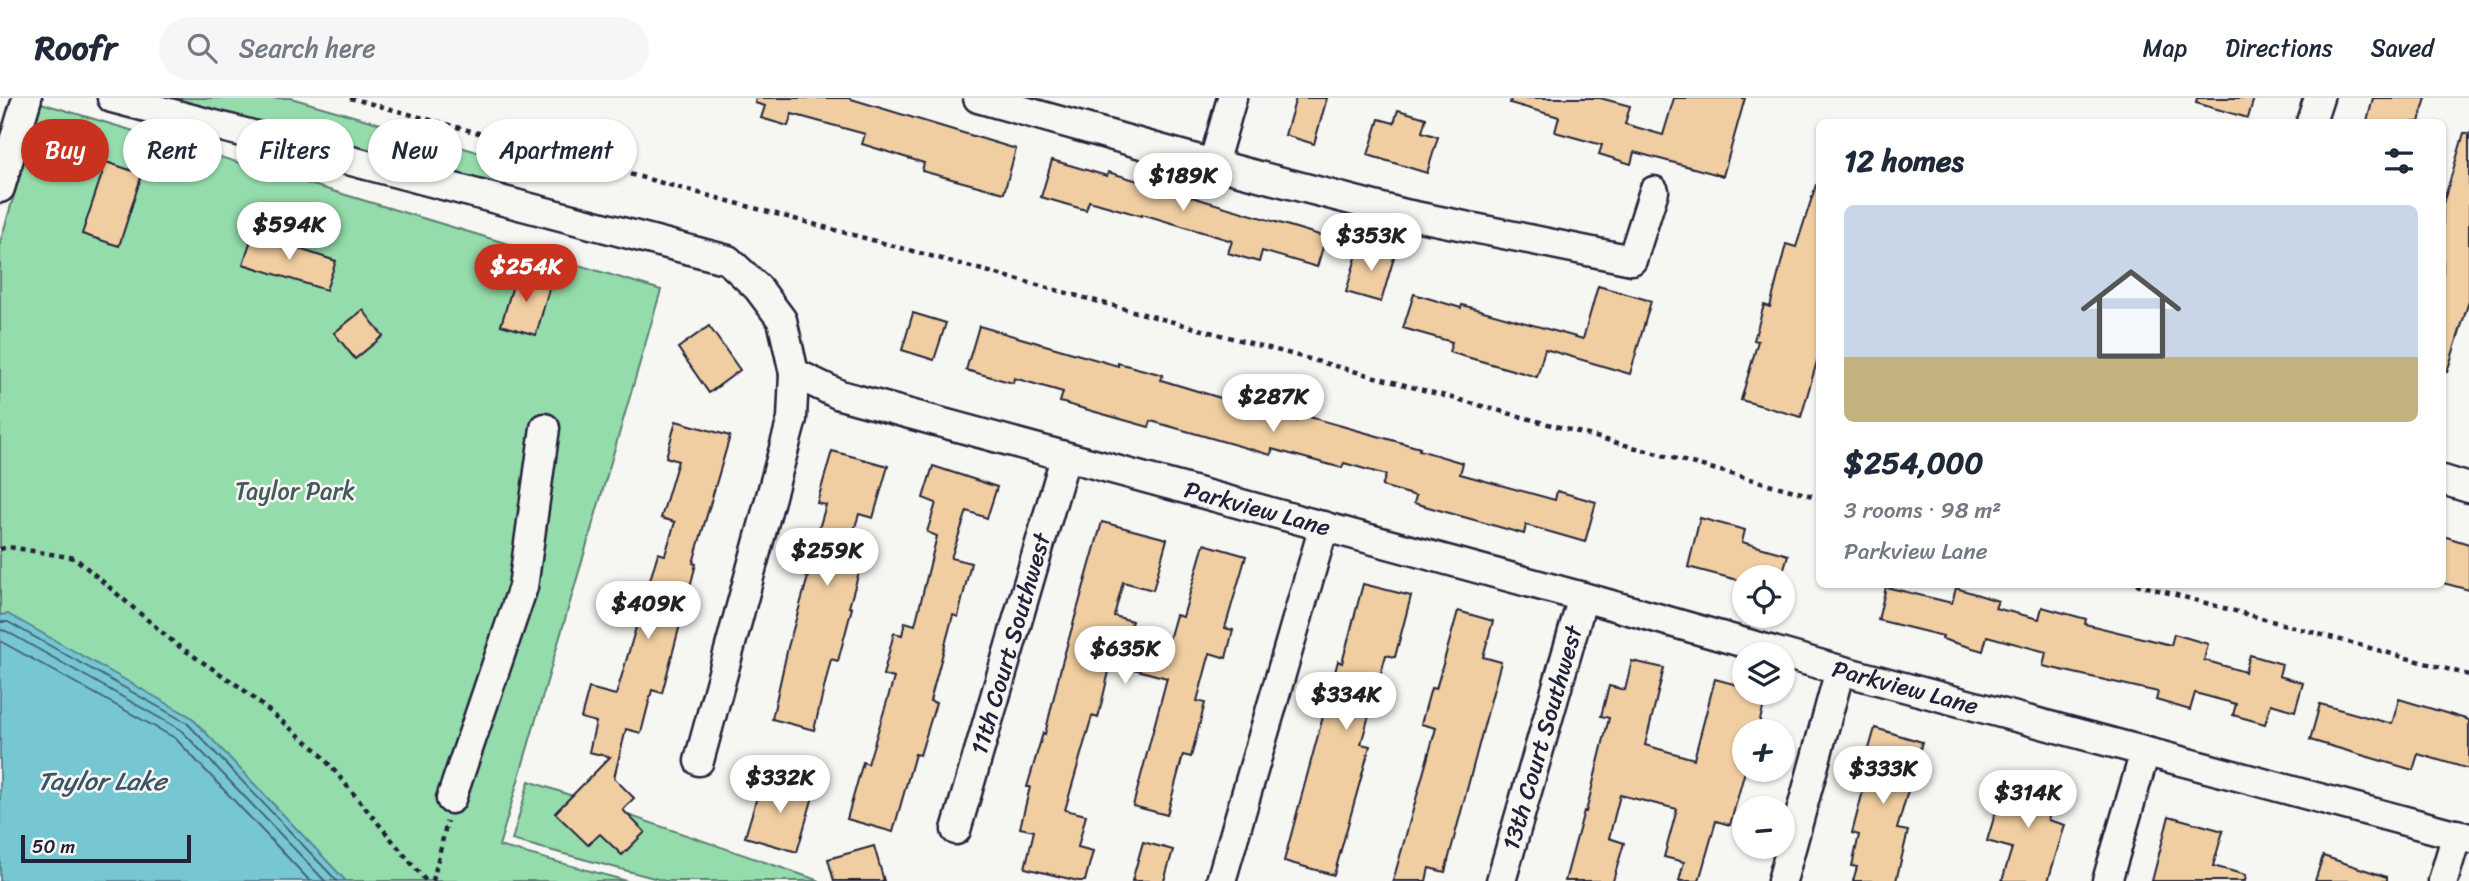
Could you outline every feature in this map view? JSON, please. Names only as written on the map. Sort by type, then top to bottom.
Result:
[{"type":"street","points":[[0,188],[5,155],[27,98]]},
{"type":"street","points":[[112,98],[728,260],[758,288],[782,320],[794,373],[792,419],[699,761]]},
{"type":"street","points":[[978,98],[1405,214],[1632,260],[1654,191]]},
{"type":"street","points":[[1213,164],[1232,98]]},
{"type":"street","points":[[2312,119],[2319,98]]},
{"type":"street","name":"Parkview Lane","points":[[794,373],[840,395],[1065,458],[1324,526],[1840,670],[2463,836]]},
{"type":"street","points":[[452,799],[523,587],[545,428]]},
{"type":"street","name":"11th Court Southwest","points":[[956,830],[1065,458]]},
{"type":"street","points":[[2446,482],[2469,488]]},
{"type":"street","points":[[1221,881],[1324,526]]},
{"type":"street","name":"13th Court Southwest","points":[[1501,881],[1583,597]]},
{"type":"street","points":[[1782,881],[1840,670]]},
{"type":"street","points":[[2107,881],[2145,752]]},
{"type":"street","points":[[2444,881],[2463,836]]},
{"type":"path","points":[[350,98],[1816,497]]},
{"type":"path","points":[[0,550],[9,547],[75,558],[177,645],[240,687],[318,751],[426,881]]},
{"type":"path","points":[[2151,588],[2469,675]]},
{"type":"path","points":[[433,881],[452,799]]},
{"type":"green space","points":[[158,98],[291,98],[368,120],[368,153],[354,149],[354,119],[238,119]]},
{"type":"green space","name":"Taylor Park","points":[[41,103],[94,119],[36,119]]},
{"type":"green space","name":"Taylor Park","points":[[109,124],[123,128],[123,182],[222,182],[222,158],[236,162],[236,182],[303,182],[661,290],[499,846],[627,881],[0,881],[0,243],[21,171],[21,182],[109,182]]},
{"type":"green space","points":[[462,148],[476,152],[476,181],[462,178]]},
{"type":"green space","points":[[478,182],[507,182],[505,189]]},
{"type":"green space","points":[[529,781],[820,881],[665,881],[512,840]]},
{"type":"water","name":"Taylor Lake","points":[[8,614],[191,717],[346,881],[0,881],[0,615]]},
{"type":"building","points":[[756,98],[848,98],[1016,149],[1004,193],[922,171],[924,163],[862,144],[865,134],[792,114],[788,126],[761,118],[765,106],[755,103]]},
{"type":"building","points":[[1296,98],[1327,98],[1314,144],[1285,135]]},
{"type":"building","points":[[1511,98],[1600,98],[1630,106],[1625,124],[1663,135],[1674,98],[1745,98],[1723,176],[1634,152],[1631,164],[1599,154],[1602,145],[1555,132],[1559,117],[1510,103]]},
{"type":"building","points":[[2197,98],[2254,98],[2248,118],[2196,103]]},
{"type":"building","points":[[2373,98],[2426,98],[2420,119],[2368,119]]},
{"type":"building","points":[[1398,110],[1426,118],[1422,132],[1438,137],[1427,173],[1368,155],[1379,119],[1394,123]]},
{"type":"building","points":[[2464,133],[2469,133],[2469,301],[2447,372],[2446,372],[2446,194]]},
{"type":"building","points":[[1052,160],[1107,176],[1108,172],[1326,237],[1317,267],[1262,251],[1259,262],[1228,253],[1232,241],[1142,214],[1089,201],[1086,210],[1041,197]]},
{"type":"building","points":[[109,163],[123,168],[123,182],[139,182],[119,246],[82,234],[99,182],[109,182]]},
{"type":"building","points":[[1816,185],[1816,365],[1801,417],[1741,400],[1758,341],[1754,340],[1764,305],[1770,307],[1786,244],[1796,247]]},
{"type":"building","points":[[253,234],[336,261],[326,290],[243,264]]},
{"type":"building","points":[[1360,244],[1395,254],[1381,302],[1346,292]]},
{"type":"building","points":[[517,272],[551,282],[536,335],[501,325]]},
{"type":"building","points":[[1598,286],[1651,301],[1630,374],[1545,349],[1537,377],[1449,352],[1452,342],[1403,328],[1414,294],[1583,339]]},
{"type":"building","points":[[363,310],[383,336],[355,359],[334,333]]},
{"type":"building","points":[[913,313],[946,323],[934,360],[902,350]]},
{"type":"building","points":[[709,326],[740,370],[709,393],[678,348]]},
{"type":"building","points":[[979,326],[1118,366],[1118,363],[1163,375],[1161,380],[1297,421],[1299,414],[1420,448],[1419,450],[1463,463],[1460,474],[1555,500],[1557,491],[1596,502],[1585,542],[1526,525],[1524,534],[1414,503],[1416,496],[1382,486],[1386,475],[1344,463],[1342,468],[1272,449],[1271,455],[1151,421],[1149,427],[1060,402],[1063,392],[1014,378],[1013,383],[966,370]]},
{"type":"building","points":[[676,421],[730,436],[693,563],[696,564],[662,693],[652,690],[641,733],[626,729],[614,778],[634,798],[623,810],[645,832],[622,855],[600,834],[588,845],[555,813],[610,757],[589,752],[596,722],[581,718],[589,688],[616,695],[658,553],[665,555],[675,522],[661,518],[678,461],[666,457]]},
{"type":"building","points":[[832,451],[888,466],[873,518],[859,514],[848,550],[864,555],[849,607],[852,608],[838,661],[831,659],[814,730],[772,719],[788,647],[808,577],[805,576],[826,505],[817,503]]},
{"type":"building","points":[[933,466],[997,487],[987,518],[967,511],[951,558],[971,563],[958,617],[953,615],[930,701],[936,703],[920,755],[915,754],[893,832],[847,819],[863,762],[868,764],[894,678],[883,675],[894,633],[902,635],[905,622],[915,625],[937,536],[927,532],[936,503],[923,498]]},
{"type":"building","points":[[1700,518],[1745,530],[1742,542],[1788,555],[1785,565],[1732,565],[1732,579],[1688,567]]},
{"type":"building","points":[[1102,522],[1167,539],[1153,590],[1123,582],[1114,616],[1132,621],[1129,632],[1168,643],[1176,615],[1183,617],[1204,544],[1246,556],[1225,628],[1233,630],[1226,658],[1210,653],[1197,701],[1205,703],[1191,757],[1183,755],[1167,815],[1133,806],[1167,678],[1111,663],[1098,718],[1092,716],[1065,810],[1086,815],[1078,847],[1093,851],[1085,881],[1078,881],[1025,868],[1034,831],[1020,828],[1030,787],[1027,787],[1043,733],[1045,734]]},
{"type":"building","points":[[2446,537],[2469,544],[2469,590],[2446,584]]},
{"type":"building","points":[[1363,584],[1411,596],[1395,657],[1386,655],[1361,744],[1370,746],[1334,875],[1284,861],[1338,661],[1342,663]]},
{"type":"building","points":[[1886,588],[1952,603],[1956,588],[1998,601],[1995,608],[2039,619],[2042,607],[2086,619],[2085,624],[2171,645],[2174,634],[2208,644],[2204,660],[2245,672],[2250,655],[2282,664],[2279,676],[2303,683],[2295,711],[2271,704],[2265,724],[2233,715],[2236,704],[2195,693],[2190,710],[2156,700],[2158,692],[2043,666],[2046,652],[1987,636],[1983,651],[1942,639],[1943,636],[1878,620]]},
{"type":"building","points":[[1458,611],[1493,621],[1483,657],[1501,662],[1445,872],[1429,868],[1426,881],[1393,881],[1436,728],[1421,724],[1431,688],[1436,689]]},
{"type":"building","points":[[1632,661],[1664,668],[1645,745],[1694,759],[1715,679],[1732,684],[1732,705],[1764,705],[1760,719],[1732,719],[1732,782],[1742,782],[1738,796],[1732,796],[1730,825],[1716,821],[1699,881],[1679,881],[1684,862],[1664,857],[1677,809],[1620,795],[1609,838],[1624,843],[1613,881],[1565,881],[1584,811],[1586,812],[1609,718],[1601,716],[1609,686],[1625,690]]},
{"type":"building","points":[[2399,699],[2469,720],[2469,769],[2418,754],[2413,770],[2310,740],[2320,704],[2392,724]]},
{"type":"building","points":[[1875,728],[1922,742],[1897,829],[1908,831],[1896,881],[1853,881],[1857,867],[1852,866],[1859,835],[1852,833],[1863,791],[1857,790]]},
{"type":"building","points":[[2021,774],[2058,784],[2048,820],[2065,825],[2048,881],[2002,881],[2012,848],[1987,841],[2003,787],[2016,791]]},
{"type":"building","points":[[763,777],[814,793],[797,852],[745,837]]},
{"type":"building","points":[[2169,816],[2223,831],[2213,866],[2246,875],[2245,881],[2152,881]]},
{"type":"building","points":[[1143,842],[1173,850],[1164,881],[1132,881]]},
{"type":"building","points":[[874,846],[884,881],[834,881],[828,859]]},
{"type":"building","points":[[2323,856],[2387,877],[2387,881],[2315,881]]}]
